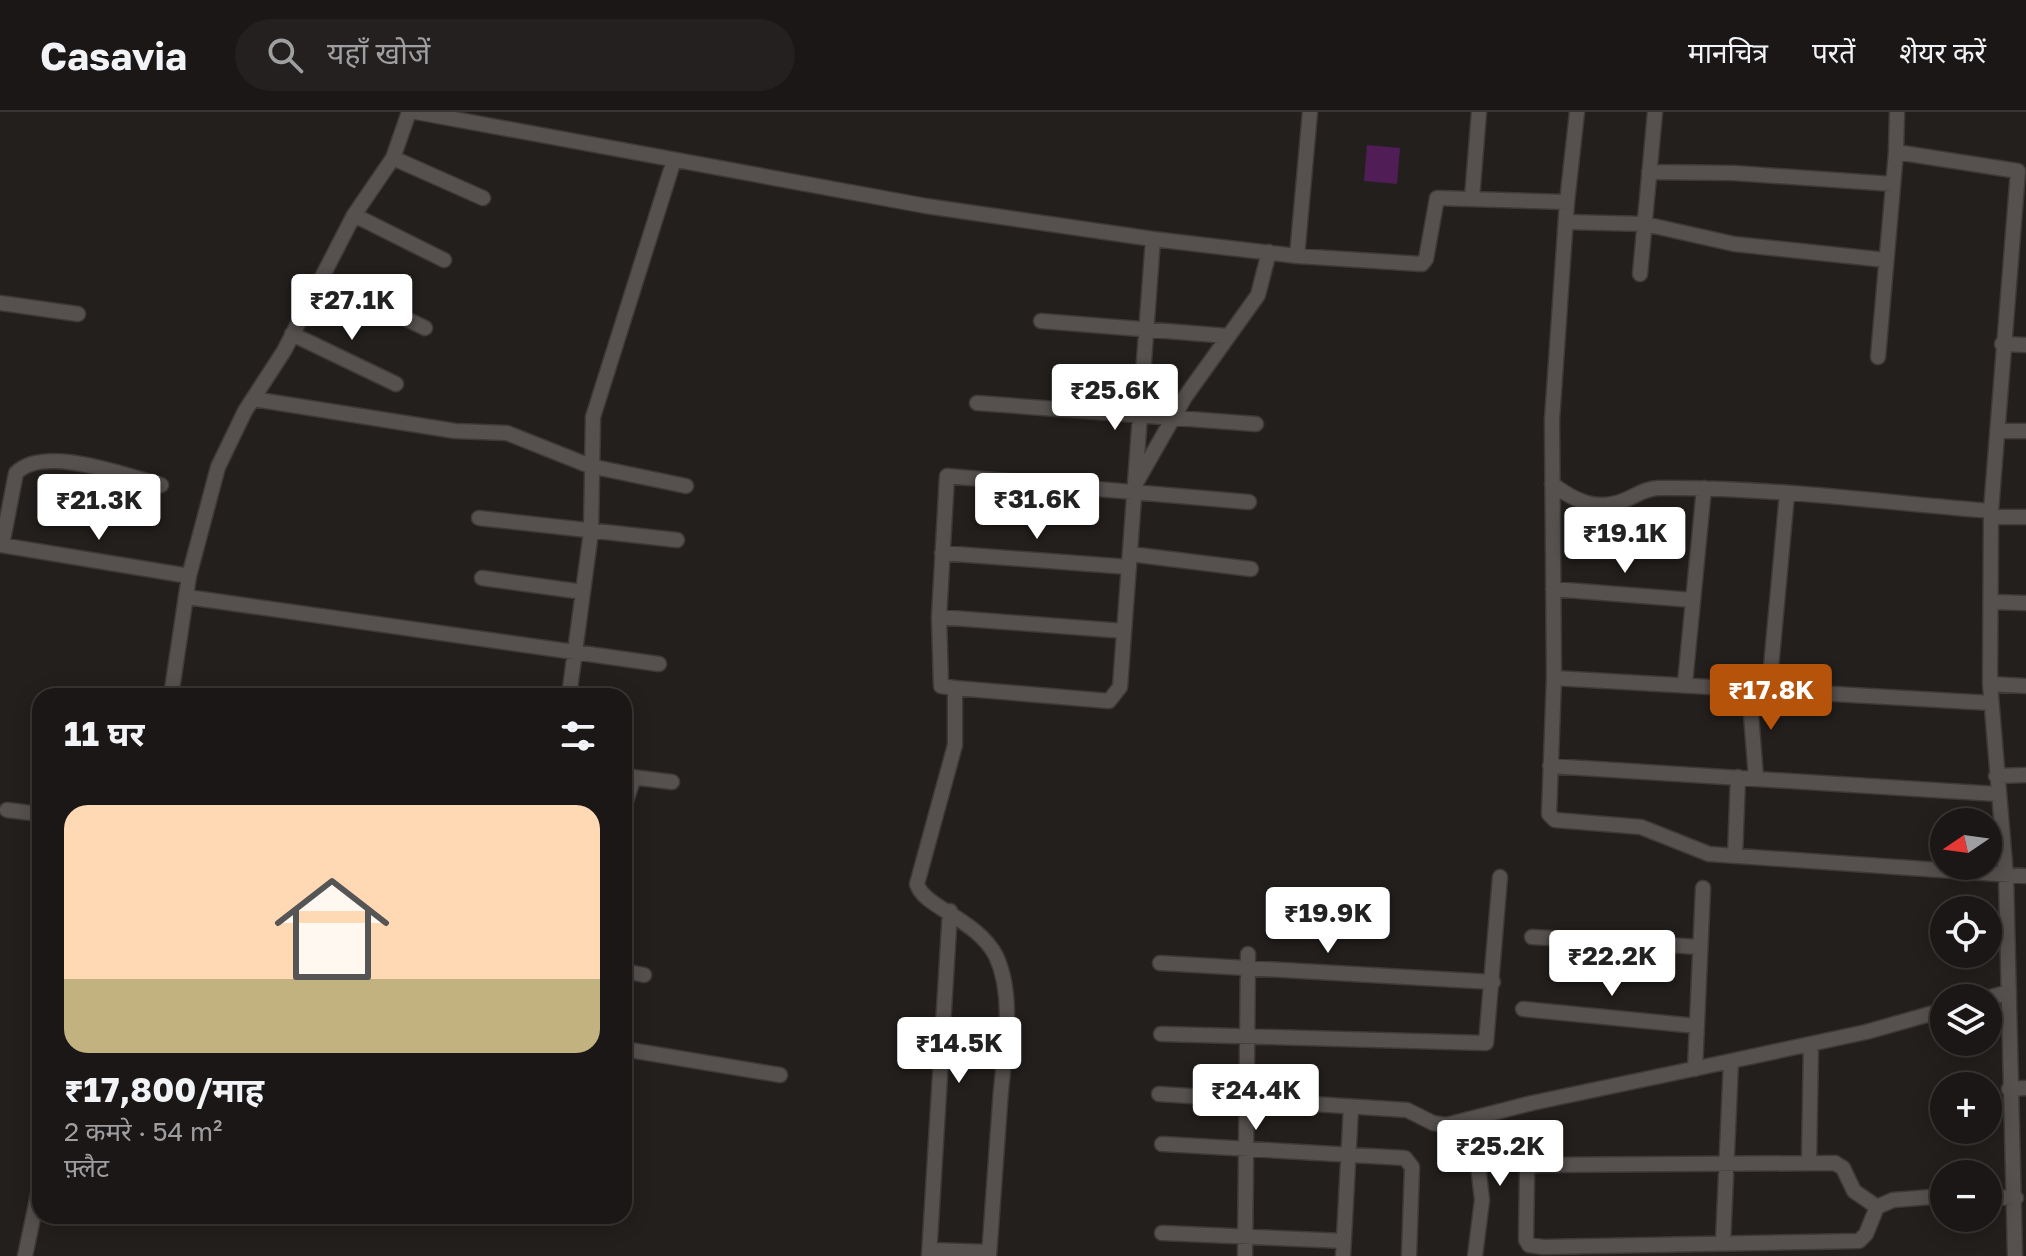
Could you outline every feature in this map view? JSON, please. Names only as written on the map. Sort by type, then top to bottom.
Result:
[{"type":"street","points":[[172,688],[189,576],[218,467],[354,215],[393,158],[409,112]]},
{"type":"street","points":[[416,112],[926,206],[1297,256],[1422,264],[1426,259],[1437,198],[1567,202]]},
{"type":"street","points":[[1297,256],[1310,112]]},
{"type":"street","points":[[1472,198],[1479,112]]},
{"type":"street","points":[[1577,112],[1567,202],[1552,420],[1554,678],[1551,819],[1641,827],[1690,849],[1735,856],[2026,876]]},
{"type":"street","points":[[1640,274],[1655,112]]},
{"type":"street","points":[[1878,357],[1896,152],[1895,112]]},
{"type":"street","points":[[1896,152],[2023,168],[2020,262],[2002,344],[1992,514],[1990,684],[2006,876],[2009,1089],[2019,1204],[2015,1256]]},
{"type":"street","points":[[393,158],[483,198]]},
{"type":"street","points":[[570,688],[591,532],[593,417],[674,160]]},
{"type":"street","points":[[1649,172],[1734,173],[1893,184]]},
{"type":"street","points":[[354,215],[444,260]]},
{"type":"street","points":[[1566,222],[1645,224],[1734,244],[1886,260]]},
{"type":"street","points":[[1153,239],[1134,489],[1120,687],[1109,701],[941,686],[939,617],[947,476],[1134,489],[1249,502]]},
{"type":"street","points":[[1134,489],[1173,418],[1258,295],[1269,252]]},
{"type":"street","points":[[322,278],[425,328]]},
{"type":"street","points":[[0,303],[78,314]]},
{"type":"street","points":[[1041,321],[1228,336]]},
{"type":"street","points":[[292,334],[396,384]]},
{"type":"street","points":[[2002,344],[2026,345]]},
{"type":"street","points":[[253,399],[455,431],[507,433],[590,466],[686,486]]},
{"type":"street","points":[[977,403],[1256,424]]},
{"type":"street","points":[[1998,431],[2026,431]]},
{"type":"street","points":[[161,485],[58,461],[39,460],[24,465],[16,473],[1,545],[189,576]]},
{"type":"street","points":[[0,469],[16,473]]},
{"type":"street","points":[[1552,484],[1574,501],[1592,505],[1612,505],[1651,488],[1704,488],[2026,517]]},
{"type":"street","points":[[1685,683],[1704,488]]},
{"type":"street","points":[[1769,689],[1787,494]]},
{"type":"street","points":[[479,518],[677,540]]},
{"type":"street","points":[[942,553],[1251,569]]},
{"type":"street","points":[[482,578],[583,592]]},
{"type":"street","points":[[1553,589],[1693,600]]},
{"type":"street","points":[[187,597],[659,664]]},
{"type":"street","points":[[1992,602],[2026,603]]},
{"type":"street","points":[[939,617],[1124,631]]},
{"type":"street","points":[[1554,678],[1685,683],[1991,703]]},
{"type":"street","points":[[1990,684],[2026,686]]},
{"type":"street","points":[[950,911],[930,1253],[989,1254],[1006,1014],[1004,990],[995,955],[978,930],[950,911],[929,903],[920,894],[917,884],[955,745],[955,688]]},
{"type":"street","points":[[1749,688],[1756,778]]},
{"type":"street","points":[[1550,766],[1997,794]]},
{"type":"street","points":[[1996,776],[2026,775]]},
{"type":"street","points":[[632,776],[672,782]]},
{"type":"street","points":[[1735,856],[1738,777]]},
{"type":"street","points":[[7,810],[32,813]]},
{"type":"street","points":[[1161,1034],[1479,1046],[1487,1039],[1500,877]]},
{"type":"street","points":[[1695,1069],[1703,888]]},
{"type":"street","points":[[1532,937],[1700,947]]},
{"type":"street","points":[[1245,1256],[1248,954]]},
{"type":"street","points":[[1160,963],[1248,971],[1493,982]]},
{"type":"street","points":[[632,973],[644,975]]},
{"type":"street","points":[[2002,994],[2009,992]]},
{"type":"street","points":[[2009,1009],[2026,1005]]},
{"type":"street","points":[[1523,1009],[1697,1026]]},
{"type":"street","points":[[1159,1094],[1407,1110],[1433,1123],[1446,1125],[1473,1121],[1532,1103],[1811,1044],[1930,1014]]},
{"type":"street","points":[[1809,1162],[1811,1044]]},
{"type":"street","points":[[632,1050],[780,1075]]},
{"type":"street","points":[[1723,1243],[1731,1061]]},
{"type":"street","points":[[2009,1089],[2026,1088]]},
{"type":"street","points":[[1162,1233],[1245,1235],[1344,1248],[1351,1107]]},
{"type":"street","points":[[1473,1121],[1482,1200],[1475,1256]]},
{"type":"street","points":[[1162,1144],[1410,1161],[1409,1256]]},
{"type":"street","points":[[1877,1207],[1854,1191],[1839,1164],[1726,1161],[1537,1165],[1530,1167],[1527,1173],[1526,1240],[1529,1245],[1859,1241],[1866,1234],[1877,1207],[1893,1200],[1930,1197]]},
{"type":"street","points":[[25,1256],[32,1223]]},
{"type":"building","points":[[1367,145],[1400,148],[1397,184],[1364,181]]}]
